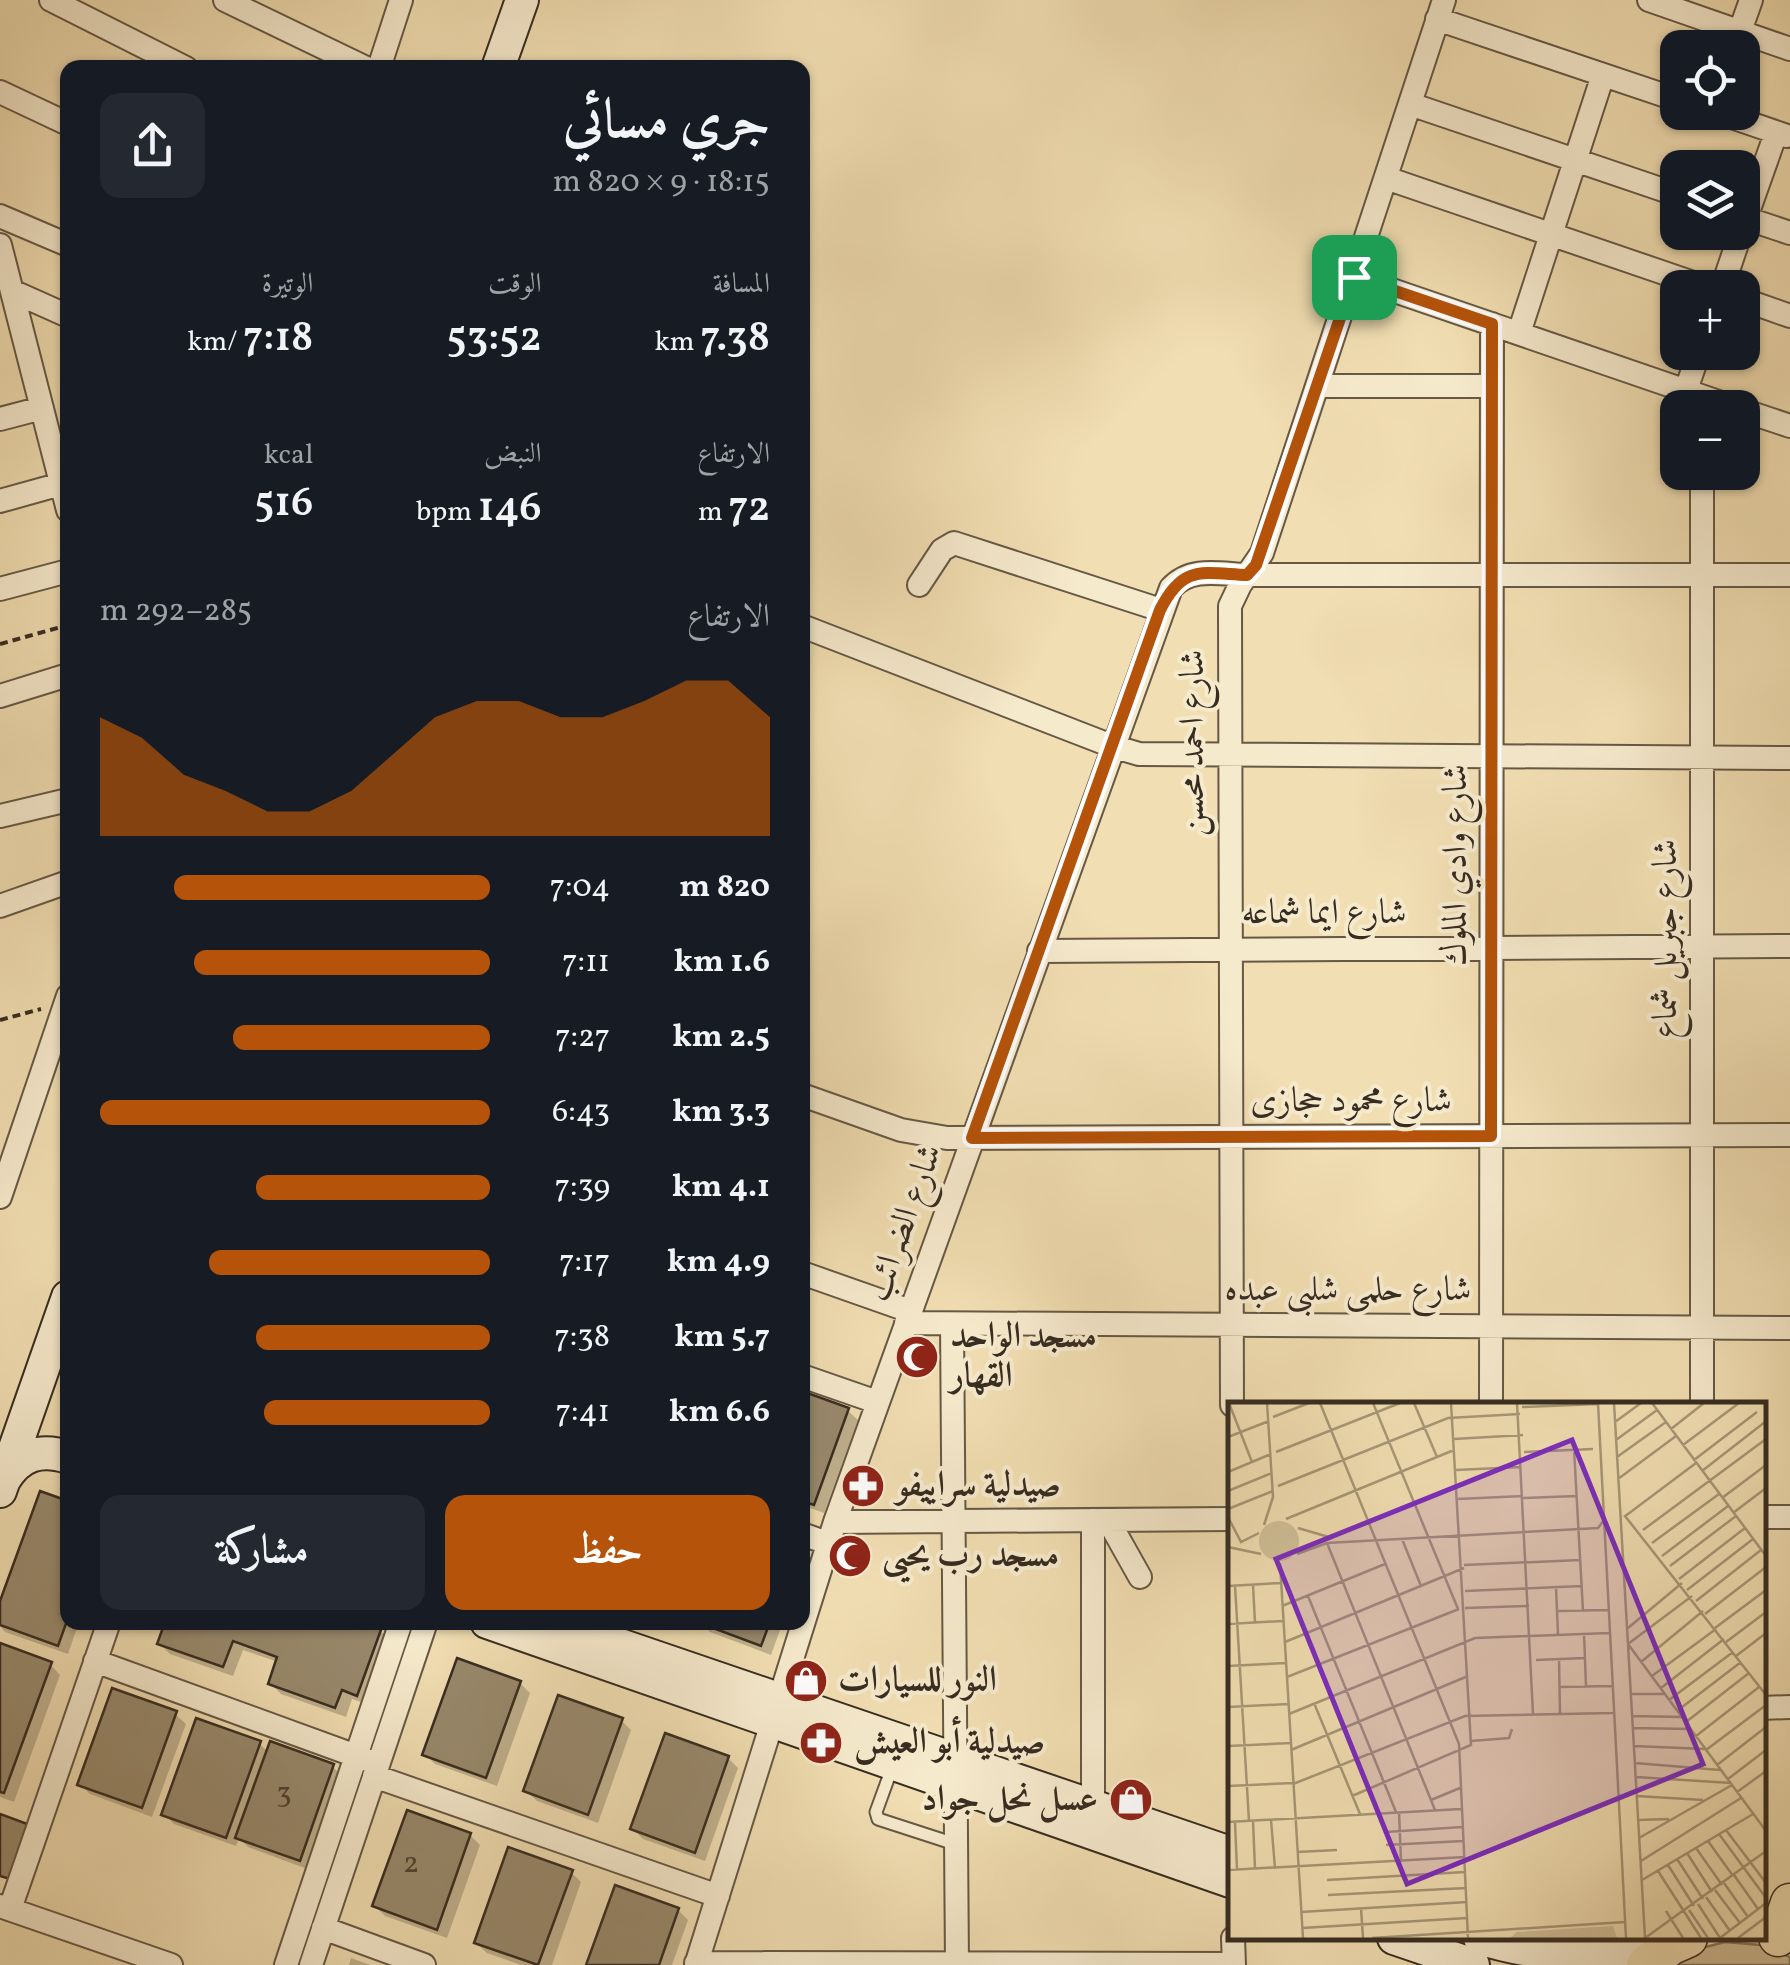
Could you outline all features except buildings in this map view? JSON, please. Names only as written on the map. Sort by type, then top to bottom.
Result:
[{"type":"main road","points":[[501,60],[522,0]]},
{"type":"main road","points":[[2,1485],[60,1320]]},
{"type":"main road","points":[[2,1485],[22,1458],[60,1454]]},
{"type":"main road","points":[[512,1630],[777,1711],[956,1772],[1228,1880]]},
{"type":"main road","points":[[575,1630],[777,1711],[894,1764],[956,1772],[1092,1806],[1228,1851]]},
{"type":"main road","points":[[1420,1940],[1583,1956],[1668,1949]]},
{"type":"street","points":[[51,0],[170,60]]},
{"type":"street","points":[[225,0],[349,60]]},
{"type":"street","points":[[382,60],[402,0]]},
{"type":"street","points":[[1649,0],[1717,30]]},
{"type":"street","points":[[1740,30],[1751,0]]},
{"type":"street","points":[[1440,9],[1660,94]]},
{"type":"street","name":"شارع احمد محسن","points":[[1232,1402],[1228,618],[1234,595],[1262,553],[1440,9]]},
{"type":"street","points":[[1760,43],[1790,48]]},
{"type":"street","points":[[1518,333],[1604,75]]},
{"type":"street","points":[[0,92],[60,120]]},
{"type":"street","points":[[1410,104],[1660,189]]},
{"type":"street","points":[[1760,186],[1783,135]]},
{"type":"street","points":[[1386,178],[1660,271]]},
{"type":"street","points":[[0,216],[60,241]]},
{"type":"street","points":[[1760,228],[1790,234]]},
{"type":"street","points":[[1,252],[12,291],[11,335],[59,448]]},
{"type":"street","points":[[1354,277],[1674,390]]},
{"type":"street","points":[[12,291],[60,312]]},
{"type":"street","points":[[1760,305],[1790,316]]},
{"type":"street","name":"شارع وادي الملوك","points":[[1491,1402],[1492,324]]},
{"type":"street","points":[[1317,386],[1492,386]]},
{"type":"street","points":[[0,419],[42,408]]},
{"type":"street","points":[[1760,415],[1790,426]]},
{"type":"street","points":[[0,501],[60,484]]},
{"type":"street","name":"شارع جبريل شماع","points":[[1702,490],[1702,1402]]},
{"type":"street","points":[[919,585],[942,550],[954,543],[1160,610]]},
{"type":"street","points":[[0,589],[60,574]]},
{"type":"street","name":"شارع الضرائب","points":[[810,1602],[831,1533],[1160,610],[1171,588],[1190,574],[1247,575]]},
{"type":"street","points":[[1247,575],[1790,575]]},
{"type":"street","points":[[810,629],[1139,754],[1790,758]]},
{"type":"street","points":[[0,696],[60,677]]},
{"type":"street","points":[[0,816],[60,802]]},
{"type":"street","points":[[0,906],[60,885]]},
{"type":"street","name":"شارع ايما شماعه","points":[[1039,951],[1790,946]]},
{"type":"street","points":[[0,1197],[60,1017]]},
{"type":"street","name":"شارع محمود حجازى","points":[[810,1098],[922,1135],[972,1138],[1790,1135]]},
{"type":"street","name":"شارع حلمى شلبى عبده","points":[[810,1276],[908,1317],[952,1324],[1790,1328]]},
{"type":"street","points":[[952,1324],[957,1964]]},
{"type":"street","points":[[810,1379],[878,1402]]},
{"type":"street","points":[[810,1534],[954,1520],[1228,1519]]},
{"type":"street","points":[[1101,1520],[1140,1577]]},
{"type":"street","points":[[1092,1806],[1101,1520]]},
{"type":"street","points":[[105,1630],[5,1907],[171,1965]]},
{"type":"street","points":[[311,1965],[369,1765],[399,1630]]},
{"type":"street","points":[[286,1965],[423,1630]]},
{"type":"street","name":"شارع الضرائب","points":[[696,1964],[802,1630]]},
{"type":"street","points":[[95,1660],[718,1896]]},
{"type":"street","points":[[1765,1708],[1790,1707]]},
{"type":"street","points":[[323,1928],[424,1965]]},
{"type":"street","points":[[696,1964],[1234,1964]]},
{"type":"lane","points":[[894,1764],[876,1812],[878,1819],[956,1844]]},
{"type":"path","points":[[0,644],[60,628]]},
{"type":"path","points":[[0,1020],[60,1001]]},
{"type":"shaded area","points":[[1725,1942],[1761,1945],[1790,1957],[1790,1965],[1668,1965],[1690,1951]]},
{"type":"place","name":"مسجد الواحد القهار","points":[[917,1357]]},
{"type":"place","name":"صيدلية سراييفو","points":[[863,1486]]},
{"type":"place","name":"مسجد رب يحيى","points":[[850,1556]]},
{"type":"place","name":"النور للسيارات","points":[[806,1681]]},
{"type":"place","name":"صيدلية أبو العيش","points":[[821,1743]]},
{"type":"place","name":"عسل نحل جواد","points":[[1131,1800]]},
{"type":"route","points":[[1354,277],[1492,324],[1491,1136],[972,1138],[1160,610],[1171,588],[1190,574],[1247,575],[1256,565],[1354,277]]}]
